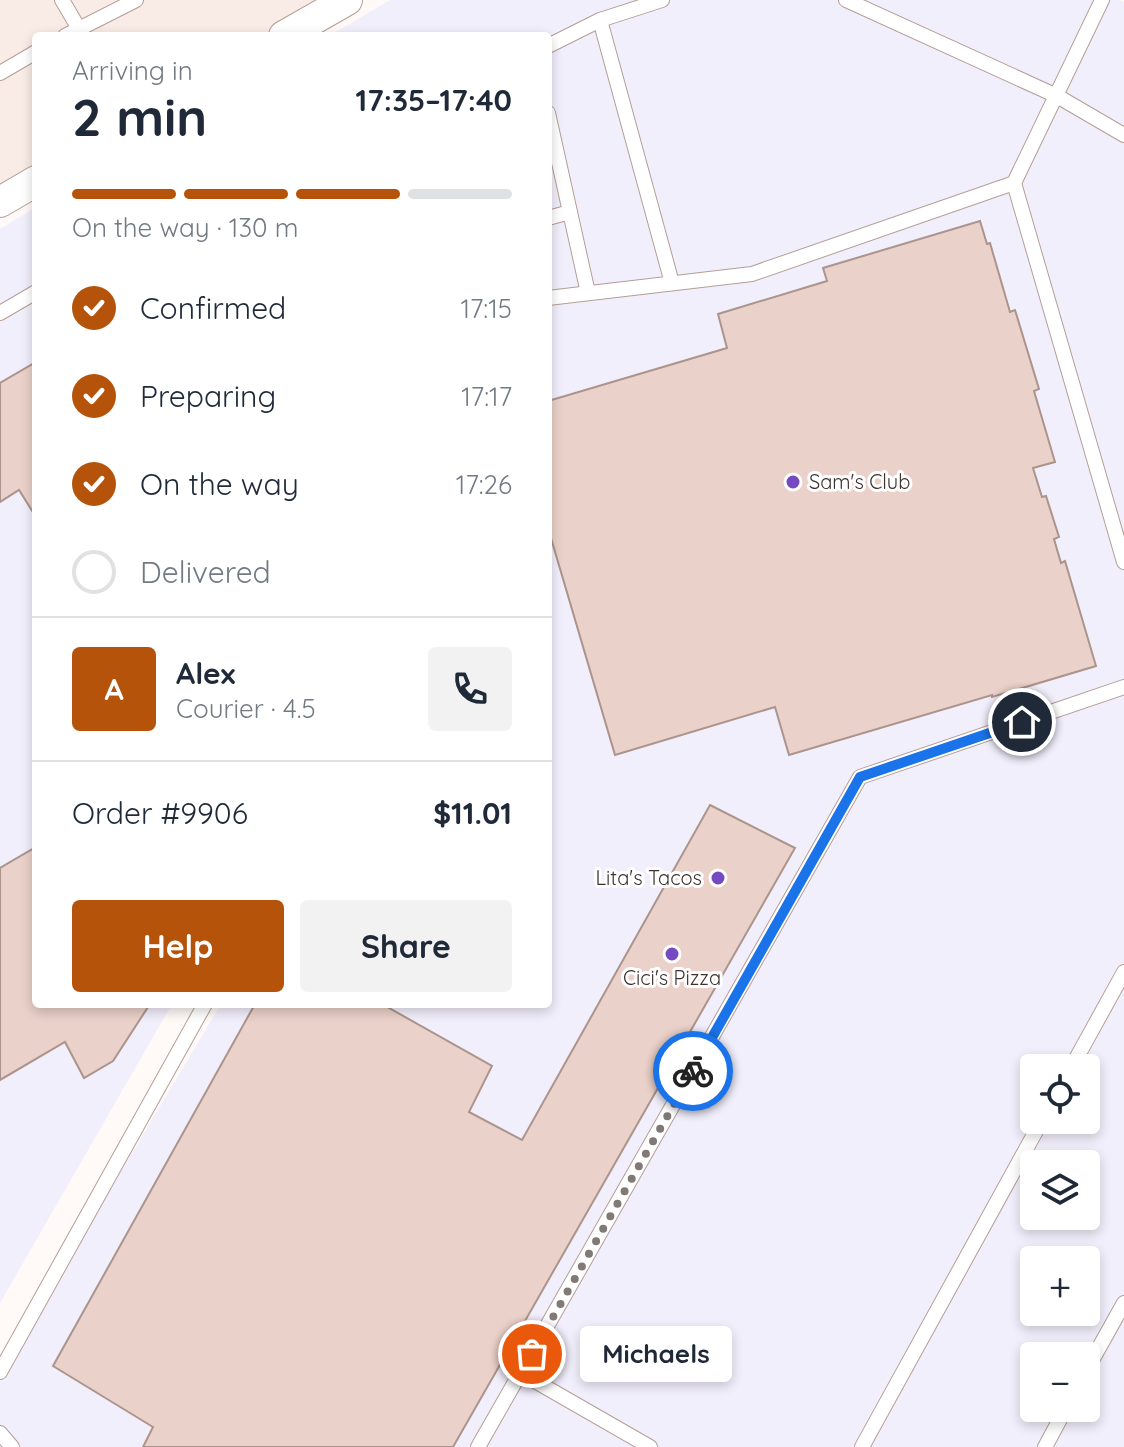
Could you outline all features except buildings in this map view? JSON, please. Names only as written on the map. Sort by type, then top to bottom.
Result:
[{"type":"street","points":[[291,32],[347,0]]},
{"type":"street","points":[[0,202],[32,183]]},
{"type":"lane","points":[[62,0],[81,32],[136,0]]},
{"type":"lane","points":[[552,44],[600,20],[662,0]]},
{"type":"lane","points":[[846,0],[1057,96],[1124,135]]},
{"type":"lane","points":[[1102,0],[1014,183],[1124,562]]},
{"type":"lane","points":[[600,20],[672,283]]},
{"type":"lane","points":[[0,73],[32,54]]},
{"type":"lane","points":[[552,131],[588,293]]},
{"type":"lane","points":[[552,298],[752,274],[1014,183]]},
{"type":"lane","points":[[552,217],[570,212]]},
{"type":"lane","points":[[0,313],[32,294]]},
{"type":"lane","points":[[478,1447],[860,777],[1124,687]]},
{"type":"lane","points":[[1079,1054],[1124,972]]},
{"type":"lane","points":[[0,1372],[203,1008]]},
{"type":"lane","points":[[862,1447],[1034,1134]]},
{"type":"lane","points":[[1100,1346],[1124,1303]]},
{"type":"lane","points":[[521,1373],[650,1447]]},
{"type":"lane","points":[[1045,1447],[1058,1422]]},
{"type":"lane","points":[[0,1433],[12,1447]]},
{"type":"shaded area","points":[[0,0],[347,0],[291,32],[32,32],[32,183],[0,202]]},
{"type":"shaded area","points":[[390,0],[1124,2],[1124,1447],[0,1447],[0,1374],[219,1008],[552,1008],[552,32],[336,32]]},
{"type":"shaded area","points":[[32,209],[32,1008],[170,1008],[0,1303],[0,229]]},
{"type":"way so far","points":[[532,1354],[693,1071]]},
{"type":"place","name":"Sam's Club","points":[[793,482]]},
{"type":"place","name":"Lita's Tacos","points":[[718,878]]},
{"type":"place","name":"Cici's Pizza","points":[[672,954]]},
{"type":"place","name":"Michaels","points":[[532,1354]]},
{"type":"route","points":[[693,1071],[860,777],[1022,722]]}]
